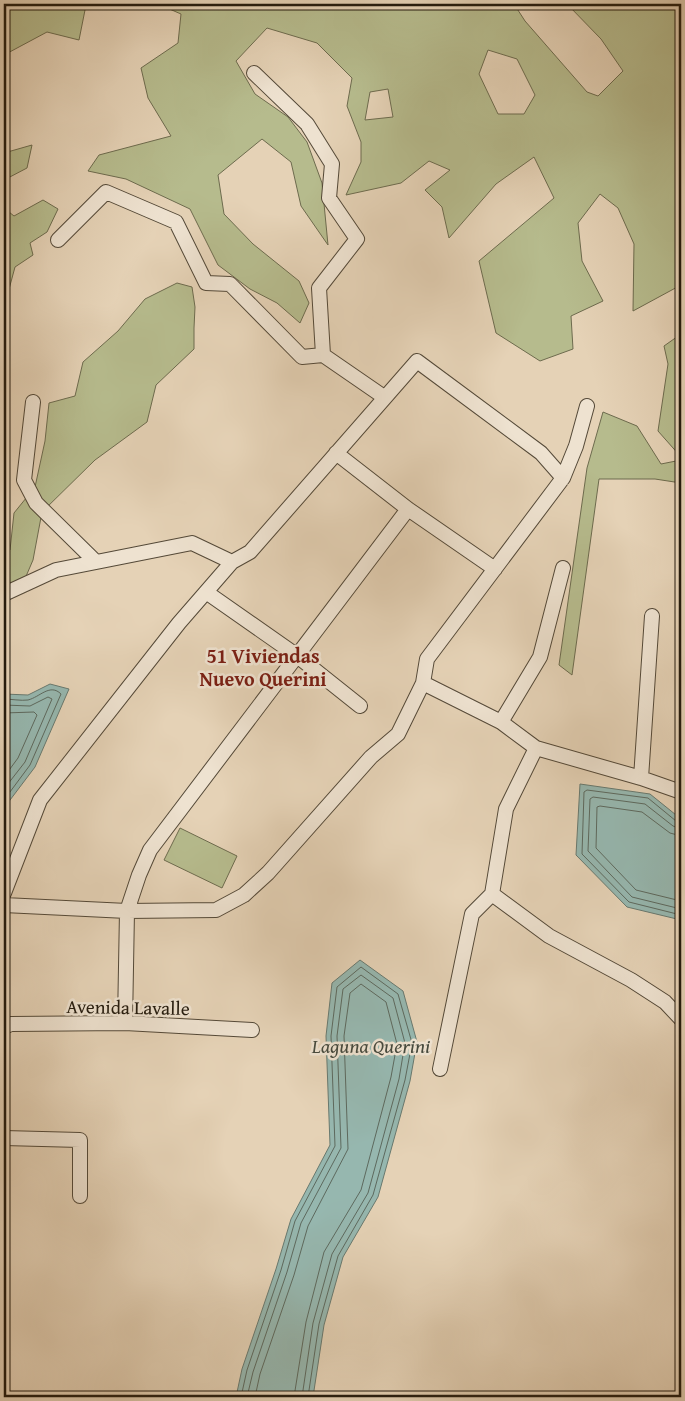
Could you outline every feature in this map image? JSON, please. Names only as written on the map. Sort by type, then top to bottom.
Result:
[{"type":"street","points":[[254,73],[307,124],[332,164],[329,198],[357,239],[319,288],[323,356]]},
{"type":"street","points":[[58,240],[106,192],[176,222],[206,283],[230,284],[302,357],[323,356],[384,397]]},
{"type":"street","points":[[4,893],[40,800],[179,623],[232,562],[250,552],[416,360],[541,453],[563,478]]},
{"type":"street","points":[[33,402],[24,480],[36,503],[96,562]]},
{"type":"street","points":[[4,905],[127,911],[216,910],[244,895],[268,873],[371,757],[398,734],[423,683],[427,658],[563,478],[576,446],[587,406]]},
{"type":"street","points":[[336,453],[408,509],[495,569]]},
{"type":"street","points":[[125,1023],[127,911],[150,850],[408,509]]},
{"type":"street","points":[[4,594],[56,570],[192,543],[232,562]]},
{"type":"street","points":[[501,722],[540,657],[564,568]]},
{"type":"street","points":[[206,592],[296,655],[360,706]]},
{"type":"street","points":[[641,778],[652,616]]},
{"type":"street","points":[[423,683],[501,722],[536,748],[641,778],[681,792]]},
{"type":"street","points":[[440,1069],[472,914],[492,894],[506,809],[536,748]]},
{"type":"street","points":[[492,894],[549,936],[631,980],[664,1002],[681,1019]]},
{"type":"street","name":"Avenida Lavalle","points":[[4,1028],[11,1024],[125,1023],[252,1030]]},
{"type":"street","points":[[4,1138],[80,1140],[80,1196]]},
{"type":"green space","points":[[4,4],[92,4],[86,5],[79,40],[47,32],[4,55]]},
{"type":"green space","points":[[158,4],[514,4],[525,21],[587,92],[598,96],[623,71],[601,39],[567,4],[681,4],[681,285],[633,311],[634,244],[618,208],[600,194],[578,223],[582,261],[603,301],[571,316],[573,349],[540,361],[496,333],[479,261],[554,198],[534,157],[496,184],[449,238],[442,207],[425,190],[450,170],[429,161],[401,183],[346,195],[361,162],[361,142],[347,106],[352,78],[317,43],[267,28],[236,61],[255,94],[288,117],[307,142],[322,183],[328,245],[301,206],[291,162],[262,139],[218,175],[224,214],[253,244],[299,281],[309,303],[300,323],[277,303],[250,289],[218,265],[190,209],[126,179],[88,171],[99,155],[171,136],[148,98],[141,68],[178,43],[181,14]],"holes":[[[488,50],[517,59],[535,95],[524,114],[498,114],[479,74]],[[388,89],[393,117],[365,120],[370,92]]]},
{"type":"green space","points":[[32,145],[27,168],[6,179],[4,189],[4,153]]},
{"type":"green space","points":[[43,200],[58,209],[47,232],[30,243],[33,255],[15,267],[5,304],[7,348],[4,350],[4,208],[14,216]]},
{"type":"green space","points":[[177,283],[192,287],[195,307],[194,349],[156,385],[147,422],[95,460],[42,512],[33,560],[24,581],[4,589],[4,556],[10,550],[14,513],[35,487],[45,441],[49,403],[75,396],[83,362],[118,331],[145,299]]},
{"type":"green space","points":[[681,334],[681,457],[658,431],[668,364],[664,346]]},
{"type":"green space","points":[[603,412],[637,426],[661,464],[681,460],[681,483],[655,479],[599,479],[572,675],[559,665],[587,468]]},
{"type":"green space","points":[[180,828],[237,856],[222,888],[164,860]]},
{"type":"water","points":[[50,684],[69,689],[35,767],[4,808],[4,694],[28,695]]},
{"type":"water","points":[[580,784],[650,794],[681,819],[681,920],[627,907],[576,855]]},
{"type":"water","name":"Laguna Querini","points":[[360,960],[403,991],[417,1042],[410,1081],[378,1197],[343,1257],[324,1325],[313,1397],[236,1397],[242,1369],[291,1219],[330,1145],[326,1036],[332,983]]},
{"type":"district","name":"51 Viviendas Nuevo Querini","points":[[263,666]]}]
